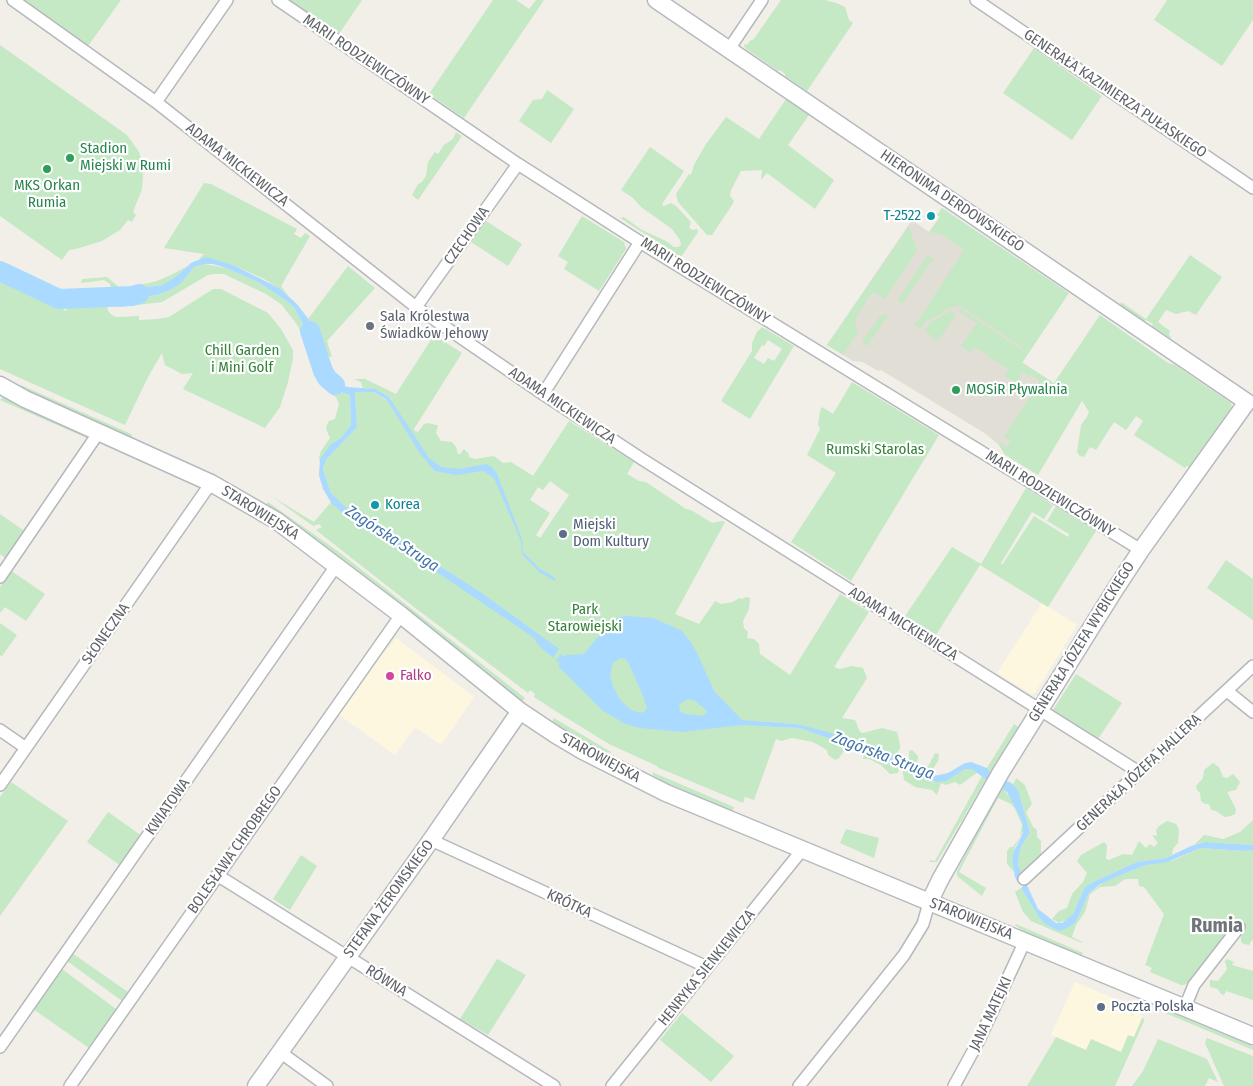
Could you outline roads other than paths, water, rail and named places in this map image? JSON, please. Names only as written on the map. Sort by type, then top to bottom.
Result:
[{"type":"street","name":"ADAMA MICKIEWICZA","points":[[13,0],[156,102],[416,307],[645,461],[1138,773]]},
{"type":"street","points":[[156,102],[227,0]]},
{"type":"street","name":"MARII RODZIEWICZÓWNY","points":[[278,0],[518,164],[640,242],[1141,550]]},
{"type":"street","name":"HIERONIMA DERDOWSKIEGO","points":[[656,0],[1250,398]]},
{"type":"street","points":[[729,49],[762,0]]},
{"type":"street","name":"GENERAŁA KAZIMIERZA PUŁASKIEGO","points":[[976,0],[1253,188]]},
{"type":"street","name":"CZECHOWA","points":[[416,307],[518,164]]},
{"type":"street","points":[[543,394],[640,242]]},
{"type":"street","name":"STAROWIEJSKA","points":[[0,385],[25,399],[211,483],[277,521],[401,614],[520,710],[556,736],[583,751],[666,793],[1253,1036]]},
{"type":"street","name":"GENERAŁA JÓZEFA WYBICKIEGO","points":[[929,903],[1001,772],[1039,710],[1141,550],[1250,398]]},
{"type":"street","points":[[0,577],[99,432]]},
{"type":"street","name":"SŁONECZNA","points":[[0,785],[211,483]]},
{"type":"street","name":"KWIATOWA","points":[[0,1047],[336,566]]},
{"type":"street","name":"BOLESŁAWA CHROBREGO","points":[[70,1086],[401,614]]},
{"type":"street","name":"GENERAŁA JÓZEFA HALLERA","points":[[1024,879],[1253,666]]},
{"type":"street","points":[[1227,691],[1253,712]]},
{"type":"street","name":"STEFANA ŻEROMSKIEGO","points":[[256,1086],[431,840],[520,710]]},
{"type":"street","points":[[0,730],[26,748]]},
{"type":"street","name":"KRÓTKA","points":[[431,840],[707,967]]},
{"type":"street","name":"HENRYKA SIENKIEWICZA","points":[[612,1086],[802,850]]},
{"type":"street","name":"RÓWNA","points":[[217,875],[554,1086]]},
{"type":"street","points":[[799,1086],[904,955],[923,924],[929,903]]},
{"type":"street","points":[[1185,1007],[1194,985],[1240,927]]},
{"type":"street","name":"JANA MATEJKI","points":[[954,1086],[978,1042],[1025,941]]},
{"type":"street","points":[[280,1052],[327,1086]]},
{"type":"water","points":[[206,257],[233,265],[279,288],[297,304],[309,320],[321,355],[316,357],[305,328],[294,307],[258,282],[213,264],[194,267],[181,283],[157,295],[113,298],[112,293],[130,293],[139,288],[163,285],[191,263]]},
{"type":"water","points":[[0,268],[55,295],[68,296],[65,302],[54,300],[0,275]]},
{"type":"water","points":[[323,363],[329,376],[340,384],[347,387],[376,389],[389,397],[429,458],[441,467],[459,469],[486,464],[492,467],[497,474],[522,539],[523,552],[541,570],[556,579],[555,581],[539,572],[522,554],[521,541],[494,478],[483,471],[456,475],[435,471],[421,455],[387,400],[374,392],[355,392],[357,427],[326,460],[323,469],[331,493],[354,513],[365,518],[483,594],[559,649],[553,658],[539,646],[534,638],[524,631],[332,504],[323,489],[319,475],[320,459],[331,444],[341,438],[351,425],[350,395],[337,390],[325,379],[318,365]]},
{"type":"water","points":[[625,616],[653,618],[682,631],[699,657],[714,691],[742,720],[797,724],[824,731],[886,752],[934,776],[948,773],[965,763],[971,762],[987,768],[990,772],[1010,782],[1018,790],[1030,832],[1021,847],[1019,856],[1018,865],[1022,875],[1017,881],[1012,860],[1013,853],[1023,833],[1021,819],[1007,792],[972,769],[965,769],[946,781],[936,782],[918,776],[865,749],[800,728],[742,725],[682,732],[640,728],[625,724],[603,711],[558,666],[560,663],[556,660],[558,657],[561,659],[559,656],[561,654],[565,657],[567,654],[584,654],[613,619]],"holes":[[[621,658],[628,662],[647,707],[641,713],[631,710],[620,700],[613,686],[610,676],[612,666],[614,662]],[[688,699],[695,701],[707,712],[703,716],[685,714],[680,711],[679,705]]]},
{"type":"water","points":[[1205,842],[1253,845],[1253,850],[1201,848],[1167,862],[1146,865],[1116,877],[1099,885],[1089,893],[1076,922],[1060,931],[1045,924],[1021,888],[1026,883],[1038,909],[1056,923],[1062,923],[1073,914],[1085,887],[1091,883],[1137,862],[1166,858],[1191,846]]},
{"type":"waterway","name":"Zagórska Struga","points":[[0,271],[59,299],[132,296],[139,294]]},
{"type":"waterway","name":"Zagórska Struga","points":[[310,331],[323,371],[327,378],[335,385]]},
{"type":"place","name":"Stadion Miejski w Rumi","points":[[70,158]]},
{"type":"place","name":"MKS Orkan Rumia","points":[[47,169]]},
{"type":"place","name":"T-2522","points":[[931,216]]},
{"type":"place","name":"Sala Królestwa Świadków Jehowy","points":[[370,326]]},
{"type":"place","name":"MOSiR Pływalnia","points":[[956,390]]},
{"type":"place","name":"Korea","points":[[375,505]]},
{"type":"place","name":"Miejski Dom Kultury","points":[[563,534]]},
{"type":"place","name":"Falko","points":[[390,676]]},
{"type":"place","name":"Poczta Polska","points":[[1101,1007]]},
{"type":"district","name":"Rumia","points":[[1217,926]]},
{"type":"park label","name":"Chill Garden i Mini Golf","points":[[242,360]]},
{"type":"park label","name":"Rumski Starolas","points":[[875,450]]},
{"type":"park label","name":"Park Starowiejski","points":[[585,618]]}]
